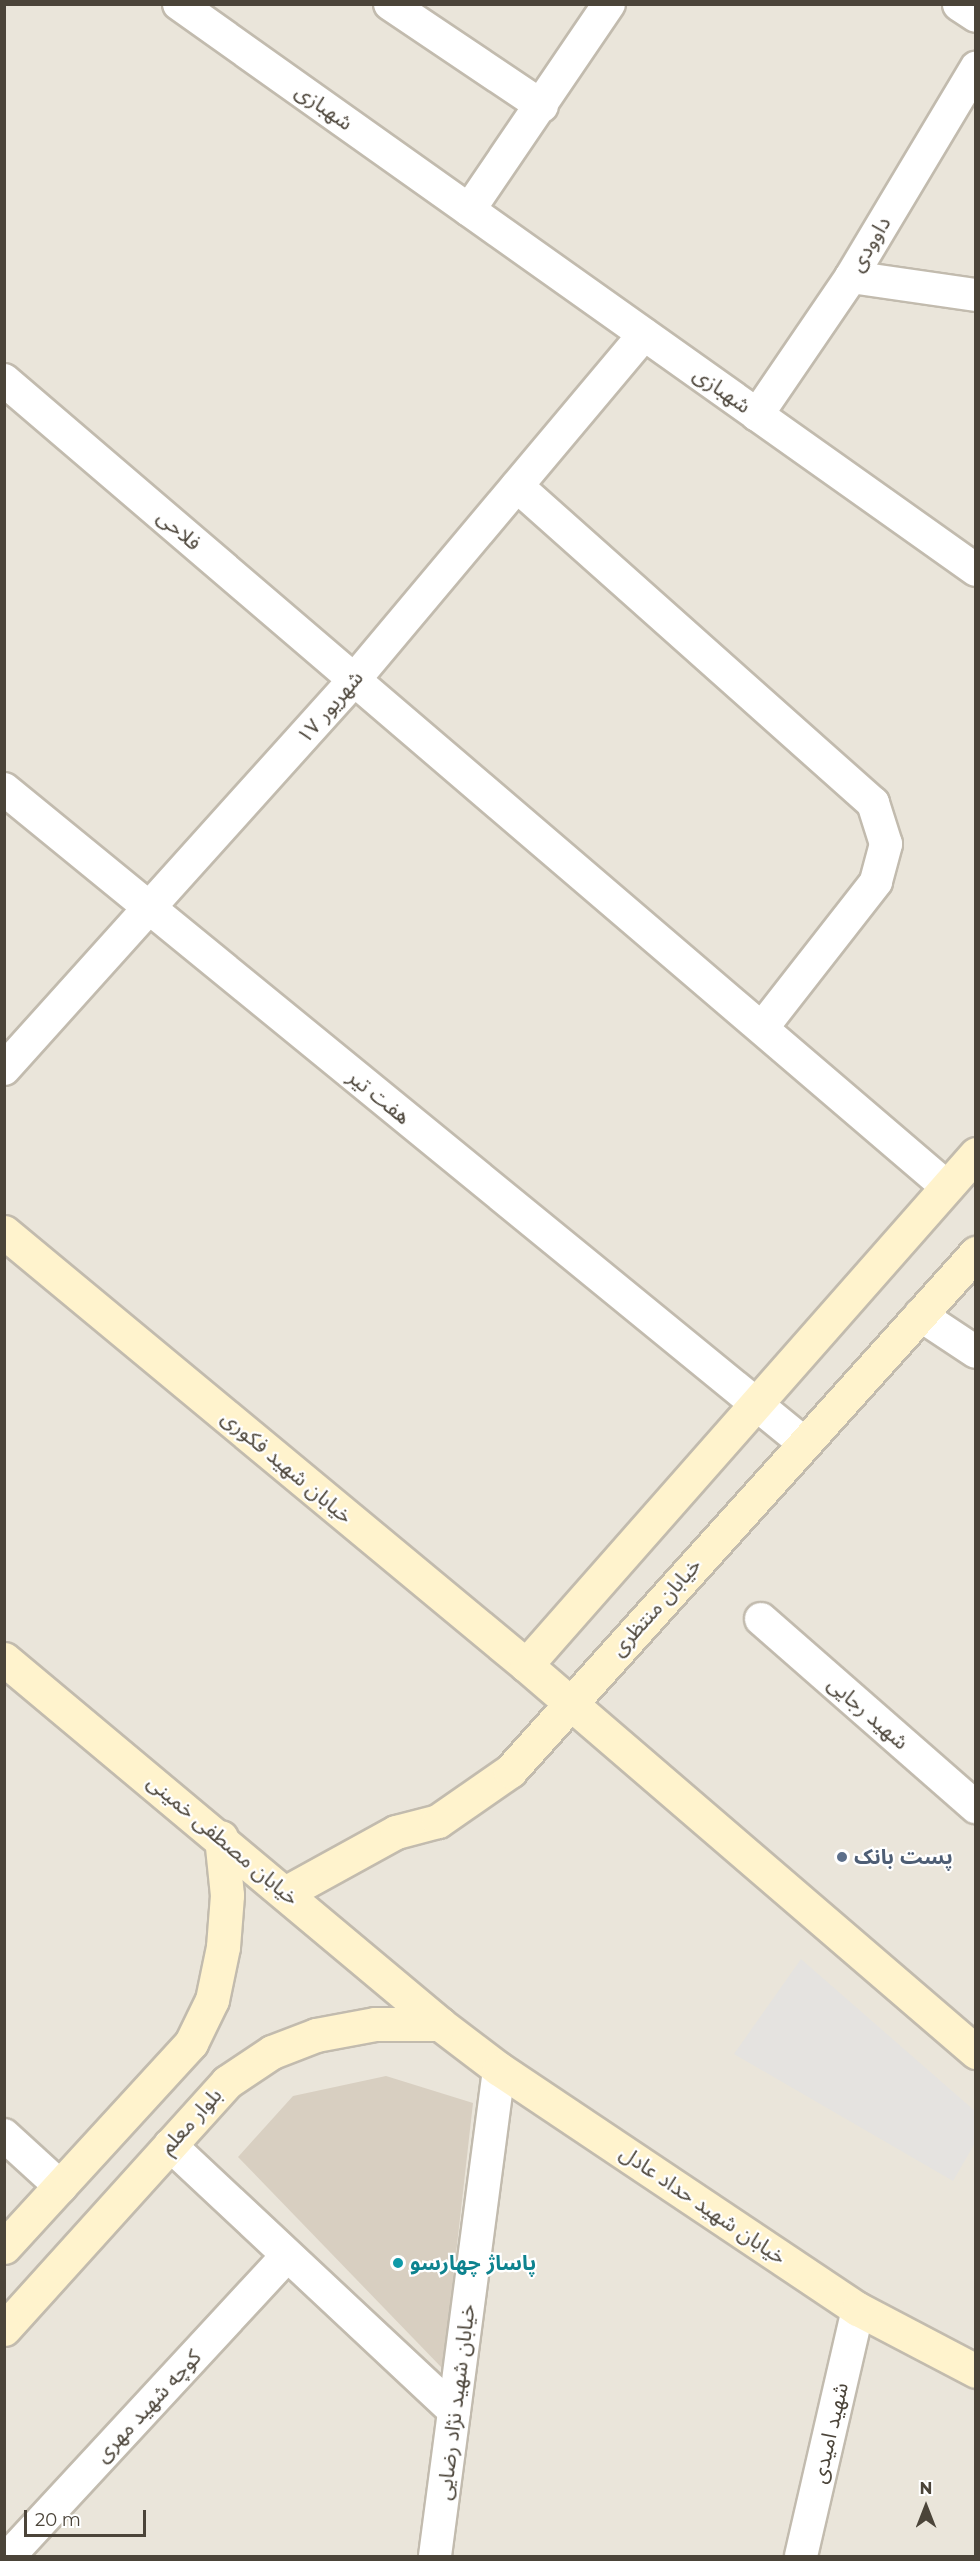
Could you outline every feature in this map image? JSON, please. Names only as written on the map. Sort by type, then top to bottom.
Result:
[{"type":"main road","points":[[526,1665],[975,1154]]},
{"type":"main road","name":"خیابان شهید فکوری","points":[[4,1232],[570,1702]]},
{"type":"main road","name":"خیابان منتظری","points":[[285,1893],[396,1832],[438,1821],[510,1771],[975,1253]]},
{"type":"main road","name":"خیابان مصطفی خمینی","points":[[4,1659],[221,1837],[440,2024]]},
{"type":"main road","points":[[570,1702],[975,2052]]},
{"type":"main road","points":[[4,2247],[191,2043],[212,2000],[223,1947],[227,1895],[221,1837]]},
{"type":"main road","name":"بلوار معلم","points":[[4,2330],[227,2082],[272,2052],[316,2035],[375,2024],[440,2024]]},
{"type":"main road","name":"خیابان شهید حداد عادل","points":[[440,2024],[499,2069],[858,2309],[975,2370]]},
{"type":"street","name":"شهبازی","points":[[179,4],[975,570]]},
{"type":"street","points":[[390,4],[542,106]]},
{"type":"street","points":[[469,210],[542,106],[609,4]]},
{"type":"street","points":[[959,4],[975,15]]},
{"type":"street","name":"داوودی","points":[[757,415],[851,277],[975,68]]},
{"type":"street","points":[[851,277],[975,296]]},
{"type":"street","name":"۱۷ شهریور","points":[[4,1070],[152,910],[354,680],[644,335]]},
{"type":"street","name":"فلاحی","points":[[4,380],[947,1187]]},
{"type":"street","points":[[517,486],[873,803],[886,844],[876,882],[762,1028]]},
{"type":"street","name":"هفت تیر","points":[[4,789],[754,1405],[804,1443]]},
{"type":"street","points":[[920,1315],[975,1352]]},
{"type":"street","name":"شهید رجایی","points":[[761,1619],[975,1807]]},
{"type":"street","name":"خیابان شهید نژاد رضایی","points":[[435,2556],[499,2069]]},
{"type":"street","points":[[4,2135],[61,2187]]},
{"type":"street","points":[[170,2145],[454,2411]]},
{"type":"street","name":"کوچه شهید مهری","points":[[9,2556],[287,2256]]},
{"type":"street","name":"شهید امیدی","points":[[801,2556],[858,2309]]},
{"type":"shaded area","points":[[5,5],[975,5],[975,2556],[5,2556]]},
{"type":"shaded area","points":[[801,1959],[975,2111],[975,2143],[953,2181],[734,2054]]},
{"type":"building","name":"پاساژ چهارسو","points":[[386,2076],[473,2103],[443,2369],[238,2157],[293,2096]]},
{"type":"place","name":"پست بانک","points":[[842,1857]]},
{"type":"place","name":"پاساژ چهارسو","points":[[398,2263]]}]
